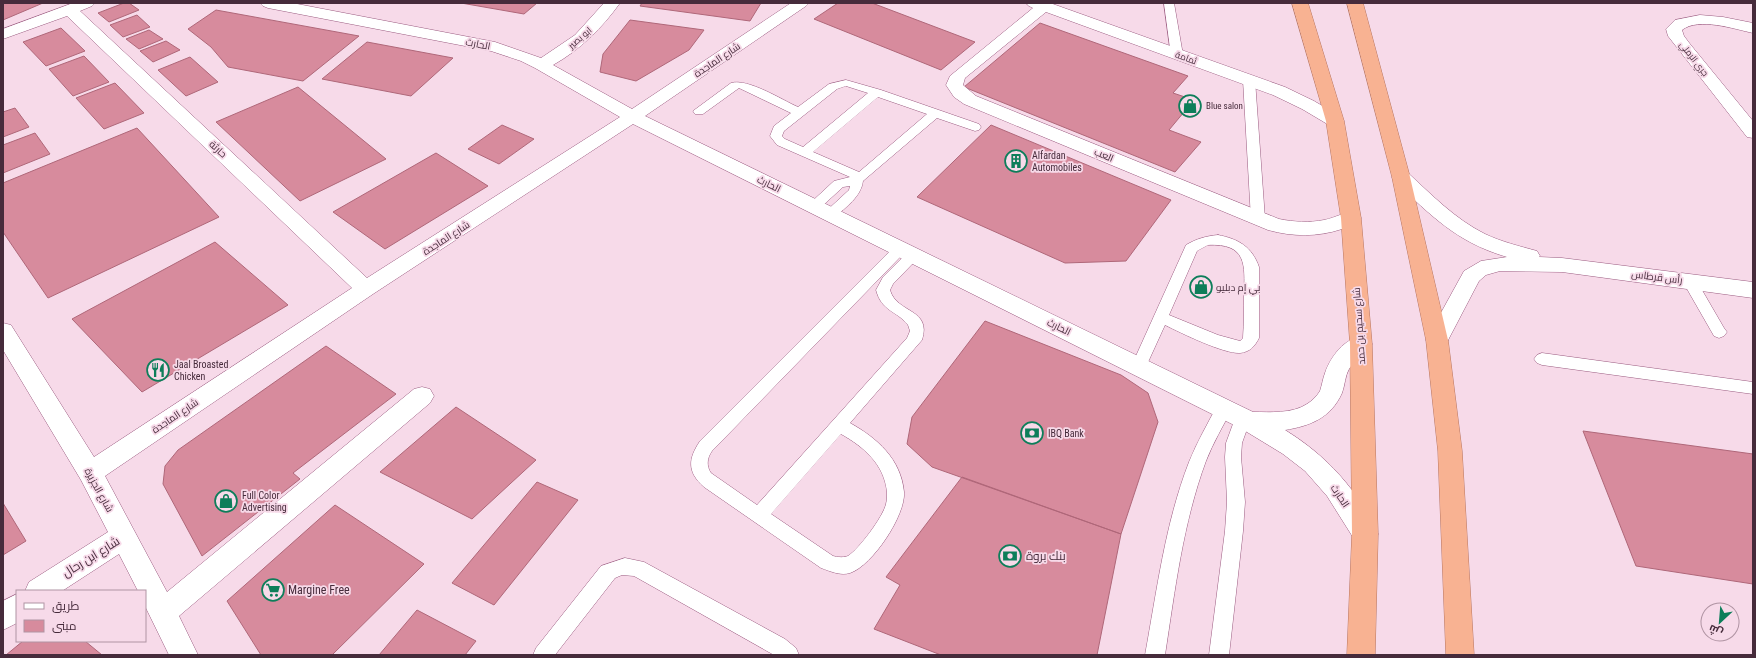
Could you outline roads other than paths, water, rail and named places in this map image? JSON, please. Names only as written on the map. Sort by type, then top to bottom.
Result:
[{"type":"highway","name":"شارع سحيم بن حمد","points":[[1300,3],[1335,121],[1351,218],[1362,344],[1365,534],[1361,655]]},
{"type":"highway","points":[[1343,3],[1359,21]]},
{"type":"highway","points":[[1355,3],[1401,177],[1437,340],[1450,451],[1464,649]]},
{"type":"street","name":"الحارث","points":[[268,3],[495,47],[527,58],[633,117],[1247,420],[1288,444],[1315,465],[1336,490],[1365,534]]},
{"type":"street","name":"ابو بصير","points":[[541,65],[575,43],[599,20],[612,3]]},
{"type":"street","name":"شارع الماجدة","points":[[90,473],[366,289],[633,117],[801,3]]},
{"type":"street","name":"ثمامة","points":[[1039,5],[1249,80],[1294,98],[1335,121]]},
{"type":"street","name":"العب","points":[[1039,5],[958,76],[954,85],[960,93],[985,106],[1258,219],[1286,227],[1309,229],[1324,227],[1351,218]]},
{"type":"street","points":[[3,34],[79,6]]},
{"type":"street","name":"حارثة","points":[[79,6],[366,289]]},
{"type":"street","name":"جري الرملي","points":[[1753,28],[1703,20],[1688,20],[1679,24],[1674,29],[1676,36],[1684,47],[1753,133]]},
{"type":"street","name":"رأس قرطاس","points":[[1401,177],[1447,219],[1476,238],[1511,251],[1562,265]]},
{"type":"street","name":"رأس قرطاس","points":[[1437,340],[1472,276],[1479,270],[1500,264],[1562,265],[1753,290]]},
{"type":"street","name":"شارع الجزيرة","points":[[3,331],[90,473],[124,536],[184,655]]},
{"type":"street","name":"الحارث","points":[[1247,420],[1288,421],[1307,416],[1317,410],[1330,394],[1336,372],[1342,361],[1351,351],[1362,344]]},
{"type":"street","points":[[163,612],[422,396]]},
{"type":"street","name":"شارع ابن رحال","points":[[41,590],[124,536]]},
{"type":"street","points":[[3,617],[16,608]]},
{"type":"lane","points":[[1169,3],[1178,55]]},
{"type":"lane","points":[[1249,80],[1258,219]]},
{"type":"lane","points":[[859,178],[781,142],[776,136],[778,129],[828,89],[838,84],[852,84],[975,127]]},
{"type":"lane","points":[[699,111],[735,85],[741,85],[799,112]]},
{"type":"lane","points":[[804,153],[876,92]]},
{"type":"lane","points":[[822,210],[839,184],[859,178],[935,113]]},
{"type":"lane","points":[[822,210],[854,192],[859,178]]},
{"type":"lane","points":[[1139,367],[1191,248],[1197,243],[1223,240],[1247,254],[1251,261],[1252,267],[1251,338],[1246,345],[1241,347],[1229,345],[1161,318]]},
{"type":"lane","points":[[839,425],[874,448],[884,459],[890,472],[895,490],[895,504],[893,512],[858,559],[843,566],[827,562],[703,477],[700,470],[699,461],[701,453],[907,252]]},
{"type":"lane","points":[[759,515],[914,340],[916,336],[916,325],[914,321],[910,316],[889,304],[885,300],[883,290],[907,252]]},
{"type":"lane","points":[[1690,282],[1719,332]]},
{"type":"lane","points":[[1542,359],[1753,388]]},
{"type":"lane","points":[[1155,655],[1176,540],[1187,491],[1204,447],[1224,409]]},
{"type":"lane","points":[[1219,655],[1234,531],[1236,502],[1233,457],[1234,443],[1247,420]]},
{"type":"lane","points":[[543,655],[608,572],[617,567],[627,566],[637,568],[778,646],[789,655]]},
{"type":"place","name":"Blue salon","points":[[1190,106]]},
{"type":"place","name":"Alfardan Automobiles","points":[[1016,161]]},
{"type":"place","name":"بي إم دبليو","points":[[1201,287]]},
{"type":"place","name":"Jaal Broasted Chicken","points":[[158,370]]},
{"type":"place","name":"IBQ Bank","points":[[1032,433]]},
{"type":"place","name":"Full Color Advertising","points":[[226,501]]},
{"type":"place","name":"بنك بروة","points":[[1010,556]]},
{"type":"place","name":"Margine Free","points":[[273,590]]}]
